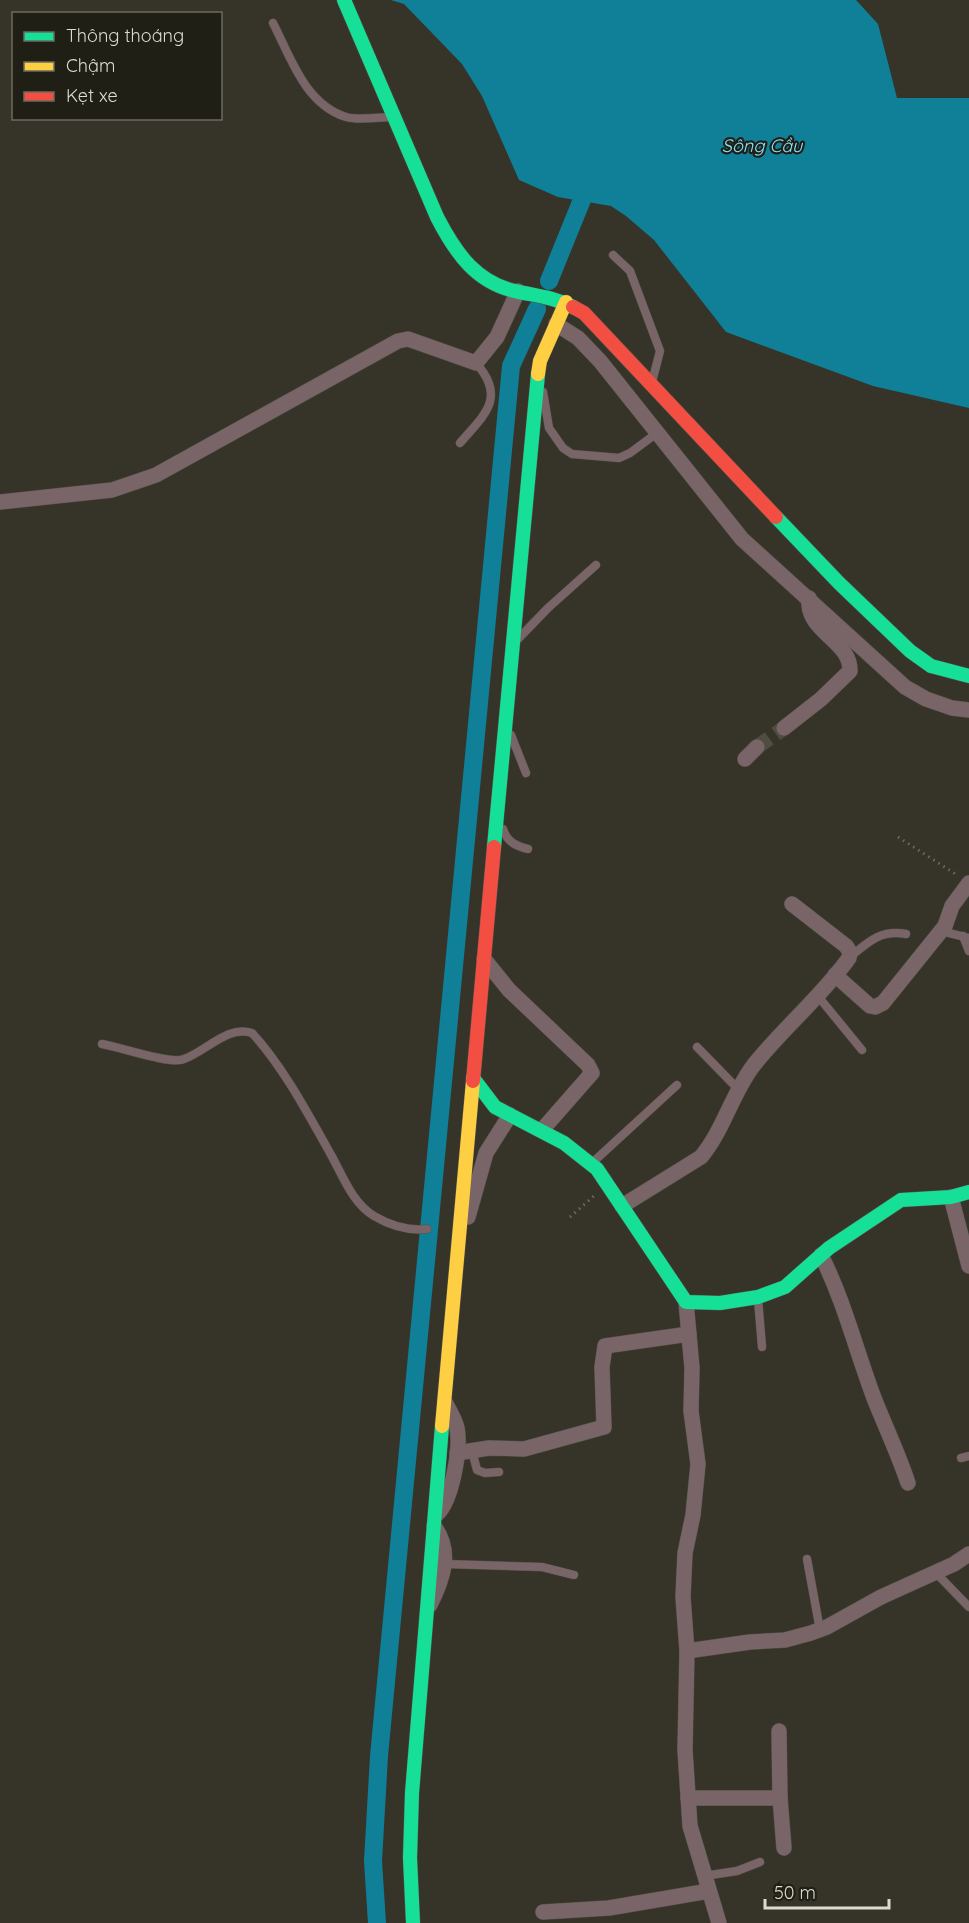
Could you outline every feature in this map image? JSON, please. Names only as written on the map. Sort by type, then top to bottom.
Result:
[{"type":"street","points":[[344,0],[445,231],[467,266],[484,279],[518,291],[566,302],[584,313],[838,583],[910,651],[931,666],[969,676]]},
{"type":"street","points":[[0,502],[112,490],[156,475],[398,341],[408,339],[480,359],[497,337],[518,291]]},
{"type":"street","points":[[413,1923],[410,1884],[410,1816],[444,1399],[455,1226],[473,1078],[538,371],[540,361],[566,302]]},
{"type":"street","points":[[556,324],[579,338],[600,361],[659,432],[742,539],[905,687],[926,699],[952,708],[969,710]]},
{"type":"street","points":[[784,728],[821,699],[850,670],[849,658],[812,620],[808,610],[809,598]]},
{"type":"street","points":[[745,759],[757,747]]},
{"type":"street","points":[[835,975],[875,1007],[883,1002],[941,931],[960,893],[969,883]]},
{"type":"street","points":[[622,1206],[700,1157],[709,1148],[738,1089],[752,1067],[849,958],[850,952],[846,946],[792,904]]},
{"type":"street","points":[[484,959],[509,990],[588,1065],[592,1073],[542,1130]]},
{"type":"street","points":[[473,1078],[495,1107],[564,1143],[591,1164],[607,1184],[686,1302],[692,1368],[692,1411],[698,1464],[695,1505],[685,1553],[683,1597],[687,1652],[688,1798],[690,1827],[720,1923]]},
{"type":"street","points":[[455,1226],[471,1210],[486,1153],[510,1115]]},
{"type":"street","points":[[686,1302],[720,1303],[758,1297],[785,1287],[821,1255],[874,1216],[901,1200],[951,1197],[969,1192]]},
{"type":"street","points":[[951,1197],[965,1235],[969,1266]]},
{"type":"street","points":[[821,1255],[835,1283],[874,1399],[886,1423],[908,1483]]},
{"type":"street","points":[[465,1452],[489,1448],[524,1449],[594,1432],[604,1427],[602,1367],[605,1346],[689,1334]]},
{"type":"street","points":[[433,1520],[445,1505],[465,1452],[457,1426],[444,1399]]},
{"type":"street","points":[[426,1612],[440,1586],[445,1564],[441,1535],[433,1520]]},
{"type":"street","points":[[687,1652],[750,1642],[785,1640],[820,1630],[881,1597],[936,1573],[969,1554]]},
{"type":"street","points":[[779,1731],[780,1798],[784,1848]]},
{"type":"street","points":[[688,1798],[780,1798]]},
{"type":"street","points":[[543,1912],[609,1908],[707,1883]]},
{"type":"lane","points":[[273,23],[303,82],[318,103],[347,117],[394,117]]},
{"type":"lane","points":[[613,255],[630,271],[660,351],[652,384]]},
{"type":"lane","points":[[460,443],[486,412],[491,400],[490,381],[480,359]]},
{"type":"lane","points":[[538,371],[549,428],[563,448],[572,454],[619,458],[630,453],[659,432]]},
{"type":"lane","points":[[513,645],[548,608],[596,566]]},
{"type":"lane","points":[[506,726],[526,773]]},
{"type":"lane","points":[[498,813],[505,836],[515,846],[528,849]]},
{"type":"lane","points":[[849,958],[873,938],[892,931],[906,934]]},
{"type":"lane","points":[[941,931],[966,937],[969,951]]},
{"type":"lane","points":[[817,995],[862,1050]]},
{"type":"lane","points":[[102,1044],[132,1049],[173,1062],[185,1059],[237,1031],[252,1033],[302,1106],[355,1198],[373,1216],[395,1226],[410,1230],[427,1229]]},
{"type":"lane","points":[[697,1047],[738,1089]]},
{"type":"lane","points":[[591,1164],[676,1085]]},
{"type":"lane","points":[[758,1297],[762,1347]]},
{"type":"lane","points":[[465,1452],[477,1470],[485,1473],[499,1472]]},
{"type":"lane","points":[[807,1559],[820,1630]]},
{"type":"lane","points":[[445,1564],[496,1568],[542,1567],[574,1575]]},
{"type":"lane","points":[[936,1573],[969,1607]]},
{"type":"lane","points":[[707,1883],[760,1862]]},
{"type":"path","points":[[898,837],[969,883]]},
{"type":"path","points":[[570,1217],[607,1184]]},
{"type":"water","name":"Sông Cầu","points":[[391,0],[856,0],[878,24],[897,98],[969,98],[969,408],[873,386],[726,332],[654,240],[626,216],[611,206],[558,197],[519,180],[482,96],[462,64],[404,4]]},
{"type":"waterway","points":[[549,281],[590,180]]},
{"type":"waterway","points":[[377,1923],[373,1861],[379,1756],[511,366],[537,309]]},
{"type":"tunnel","points":[[757,747],[784,728]]},
{"type":"traffic: fast","points":[[344,0],[437,217],[460,255],[480,275],[504,288],[553,299],[573,307]]},
{"type":"traffic: fast","points":[[494,847],[538,374]]},
{"type":"traffic: fast","points":[[776,517],[839,583],[910,651],[931,666],[969,676]]},
{"type":"traffic: fast","points":[[473,1078],[495,1107],[564,1143],[597,1169],[686,1302],[720,1303],[758,1297],[785,1287],[829,1248],[901,1200],[951,1197],[969,1192]]},
{"type":"traffic: fast","points":[[413,1923],[410,1858],[412,1793],[442,1426]]},
{"type":"traffic: slow","points":[[538,374],[540,361],[566,302]]},
{"type":"traffic: slow","points":[[442,1426],[473,1081]]},
{"type":"traffic: jam","points":[[573,307],[584,313],[776,517]]},
{"type":"traffic: jam","points":[[473,1081],[494,847]]}]
